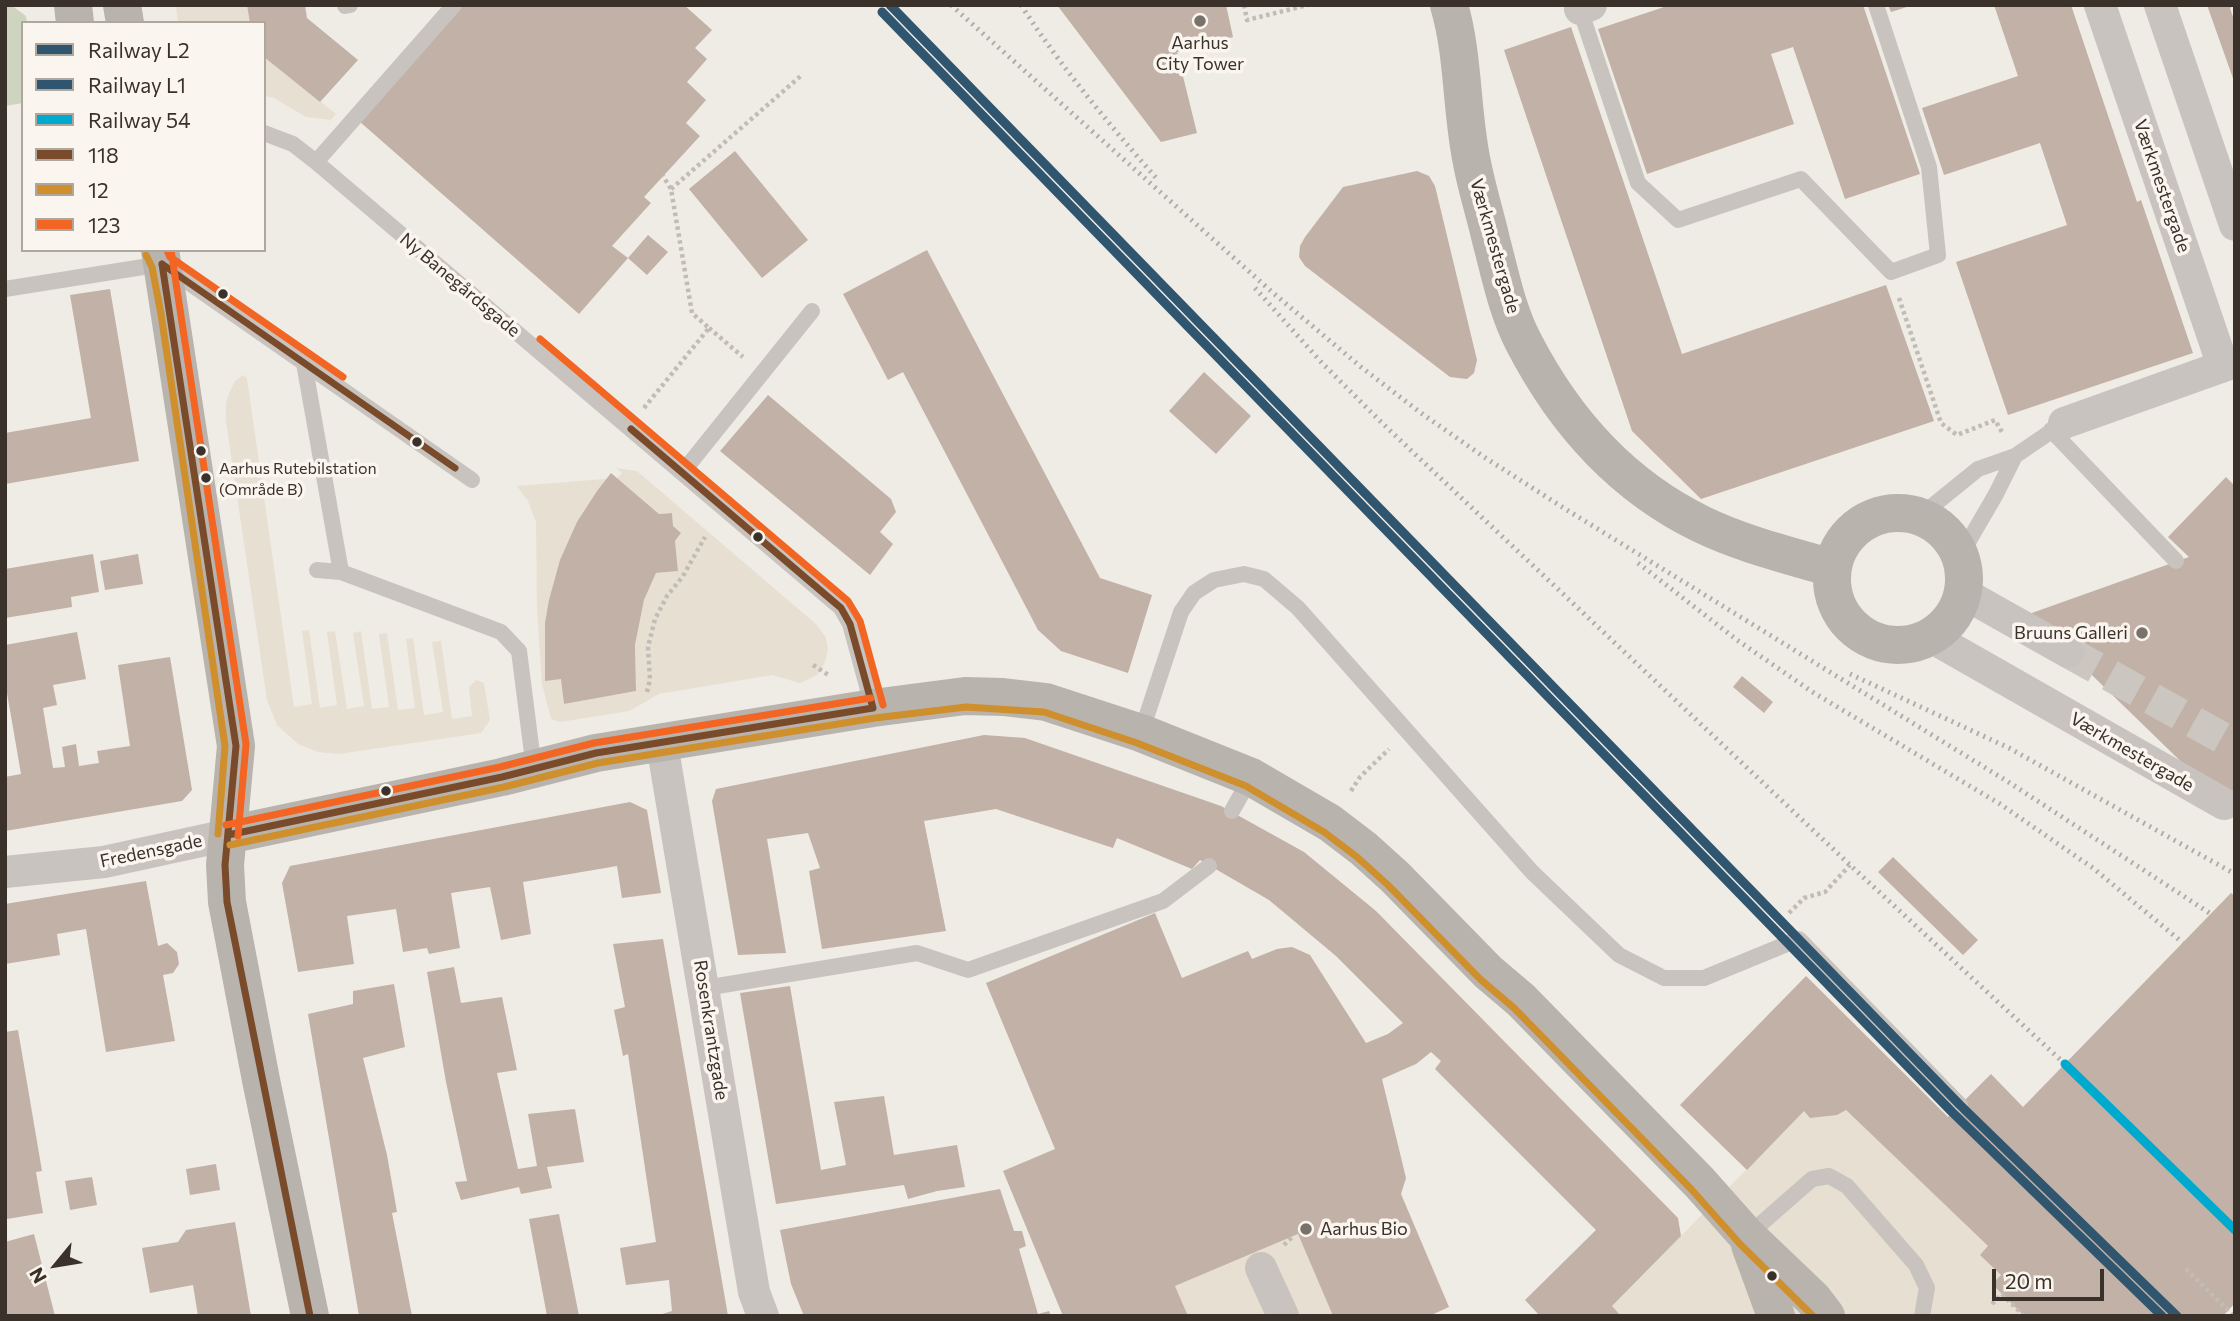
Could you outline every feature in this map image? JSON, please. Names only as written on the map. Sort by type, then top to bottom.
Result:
[{"type":"street","name":"Værkmestergade","points":[[1449,5],[1471,162],[1506,295],[1522,339],[1563,409],[1616,466],[1671,508],[1742,542],[1832,568]]},
{"type":"street","name":"Værkmestergade","points":[[2058,426],[2229,364],[2100,5]]},
{"type":"street","points":[[2160,5],[2235,225]]},
{"type":"street","points":[[159,255],[236,746],[225,883],[232,932],[310,1316]]},
{"type":"street","points":[[1901,512],[1920,516],[1937,525],[1951,539],[1960,556],[1965,574],[1963,593],[1956,610],[1946,626],[1931,637],[1911,645],[1889,645],[1869,639],[1851,627],[1839,609],[1832,589],[1832,568],[1838,549],[1849,533],[1864,521],[1882,514],[1901,512]]},
{"type":"street","points":[[1963,593],[2068,652]]},
{"type":"street","name":"Værkmestergade","points":[[1931,637],[2224,804]]},
{"type":"street","points":[[873,708],[965,696],[1046,702],[1141,733],[1251,777],[1330,823],[1395,877],[1488,971],[1521,1000],[1747,1236],[1813,1299],[1826,1316]]},
{"type":"street","name":"Fredensgade","points":[[5,872],[104,862],[534,769],[596,753],[873,708]]},
{"type":"street","name":"Rosenkrantzgade","points":[[662,744],[754,1292],[763,1316]]},
{"type":"street","points":[[1747,1236],[1776,1311]]},
{"type":"street","points":[[1261,1268],[1283,1316]]},
{"type":"lane","points":[[1586,7],[1638,183],[1678,220],[1801,179],[1891,271],[1938,255],[1929,167],[1876,5]]},
{"type":"lane","points":[[316,162],[452,6]]},
{"type":"lane","name":"Ny Banegårdsgade","points":[[266,135],[293,144],[316,162],[841,608],[850,624],[873,708]]},
{"type":"lane","points":[[5,289],[159,255],[304,363],[472,480]]},
{"type":"lane","points":[[682,473],[813,311]]},
{"type":"lane","points":[[304,363],[341,572]]},
{"type":"lane","points":[[1920,516],[1978,469],[2015,456],[2058,426],[2176,561]]},
{"type":"lane","points":[[1960,556],[2015,456]]},
{"type":"lane","points":[[317,570],[341,572],[501,632],[519,651],[534,769]]},
{"type":"lane","points":[[1141,733],[1181,612],[1194,593],[1214,580],[1244,574],[1264,579],[1298,608],[1532,872],[1619,955],[1664,978],[1704,978],[1799,939],[1960,1105]]},
{"type":"lane","points":[[1232,811],[1251,777]]},
{"type":"lane","points":[[705,988],[916,953],[968,970],[1163,901],[1209,866]]},
{"type":"lane","points":[[1747,1236],[1812,1179],[1829,1176],[1847,1186],[1916,1265],[1927,1288],[1922,1316]]},
{"type":"path","points":[[1244,5],[1247,20],[1308,5]]},
{"type":"path","points":[[671,190],[803,74]]},
{"type":"path","points":[[663,176],[671,190],[692,313],[762,374]]},
{"type":"path","points":[[1891,271],[1941,424],[1957,435],[1995,420],[2015,456]]},
{"type":"path","points":[[628,427],[709,328]]},
{"type":"path","points":[[647,692],[650,680],[648,647],[655,619],[705,537]]},
{"type":"path","points":[[1360,777],[1377,760]]},
{"type":"path","points":[[1783,947],[1771,933],[1804,898],[1825,892],[1850,865]]},
{"type":"path","points":[[2186,1269],[2234,1316]]},
{"type":"path","points":[[1992,1304],[2002,1294],[2022,1315]]},
{"type":"green space","points":[[5,5],[11,5],[26,16],[27,21],[21,21],[21,103],[5,106]]},
{"type":"shaded area","points":[[176,5],[247,5],[250,21],[178,21]]},
{"type":"shaded area","points":[[266,59],[336,114],[331,120],[306,117],[274,98],[266,96]]},
{"type":"shaded area","points":[[243,375],[247,378],[294,707],[312,704],[302,631],[309,630],[320,708],[337,705],[327,632],[335,631],[347,709],[364,706],[353,633],[361,631],[372,709],[389,707],[379,634],[387,633],[398,710],[415,708],[406,639],[413,638],[424,715],[443,712],[432,642],[441,641],[452,719],[472,716],[469,687],[476,680],[484,683],[490,720],[481,733],[339,754],[318,752],[298,744],[277,725],[267,700],[226,421],[226,403],[230,391],[235,381]]},
{"type":"shaded area","points":[[616,468],[637,471],[817,625],[826,638],[828,651],[817,675],[800,683],[772,675],[659,694],[629,711],[560,722],[551,719],[542,684],[537,609],[536,522],[528,501],[517,486],[617,478],[622,473]],"holes":[[[624,484],[659,514],[672,513],[673,526],[681,533],[675,541],[678,571],[656,573],[644,600],[635,645],[636,691],[564,704],[560,665],[612,499]]]},
{"type":"shaded area","points":[[1846,1110],[1988,1246],[2001,1275],[1992,1284],[2024,1316],[1621,1316],[1612,1306],[1804,1111]]},
{"type":"shaded area","points":[[1298,1234],[1333,1316],[1188,1316],[1175,1286]]},
{"type":"building","points":[[247,5],[305,5],[307,18],[358,60],[320,102],[266,59],[266,21],[250,21]]},
{"type":"building","points":[[462,5],[684,5],[712,30],[695,48],[707,59],[687,82],[706,100],[686,123],[700,136],[644,197],[651,203],[612,246],[628,258],[579,314],[359,121]]},
{"type":"building","points":[[1057,5],[1226,5],[1233,37],[1177,52],[1197,133],[1161,142]]},
{"type":"building","points":[[1670,5],[1863,5],[1920,174],[1845,199],[1793,47],[1771,54],[1794,124],[1647,174],[1598,29]]},
{"type":"building","points":[[1888,5],[1910,5],[1910,6],[1891,12]]},
{"type":"building","points":[[1994,5],[2071,5],[2137,202],[2141,200],[2193,353],[2008,415],[1956,262],[2067,225],[2040,143],[1944,175],[1922,108],[2018,76]]},
{"type":"building","points":[[2207,5],[2235,5],[2230,8],[2235,23],[2235,84]]},
{"type":"building","points":[[1571,27],[1682,354],[1886,285],[1934,421],[1701,499],[1632,431],[1504,50]]},
{"type":"building","points":[[735,151],[808,240],[762,278],[689,189]]},
{"type":"building","points":[[1417,171],[1429,176],[1435,186],[1477,360],[1474,373],[1467,379],[1450,377],[1305,266],[1299,257],[1300,246],[1305,237],[1343,187]]},
{"type":"building","points":[[648,235],[668,252],[647,275],[628,258]]},
{"type":"building","points":[[927,250],[1100,578],[1152,595],[1128,673],[1061,651],[1038,630],[903,372],[888,380],[843,294]]},
{"type":"building","points":[[110,289],[139,461],[5,484],[5,433],[91,418],[70,295]]},
{"type":"building","points":[[1204,372],[1251,416],[1216,454],[1169,411]]},
{"type":"building","points":[[768,395],[891,499],[896,512],[880,532],[893,544],[870,575],[720,451]]},
{"type":"building","points":[[611,473],[659,514],[672,513],[673,526],[681,533],[675,541],[678,571],[656,573],[644,600],[635,645],[636,691],[564,704],[561,679],[545,681],[545,623],[549,600],[560,560],[577,522]]},
{"type":"building","name":"Bruuns Galleri","points":[[2226,477],[2235,486],[2235,814],[2029,614],[2189,557],[2168,537]]},
{"type":"building","points":[[93,554],[99,592],[71,597],[72,607],[5,618],[5,569]]},
{"type":"building","points":[[138,554],[143,584],[105,590],[100,561]]},
{"type":"building","points":[[77,632],[86,679],[53,685],[57,705],[43,708],[53,768],[65,767],[62,747],[76,744],[79,766],[99,763],[97,751],[130,746],[118,665],[170,657],[192,790],[182,801],[5,831],[5,777],[21,774],[7,693],[5,694],[5,645]]},
{"type":"building","points":[[1742,676],[1773,702],[1764,713],[1733,687]]},
{"type":"building","points":[[984,735],[1025,738],[1221,806],[1304,852],[1376,911],[1678,1218],[1681,1236],[1612,1306],[1621,1316],[1540,1316],[1525,1300],[1596,1230],[1435,1069],[1441,1061],[1431,1052],[1416,1064],[1382,1079],[1406,1178],[1401,1194],[1449,1307],[1429,1316],[1333,1316],[1298,1234],[1175,1286],[1188,1316],[1063,1316],[1003,1171],[1055,1149],[986,983],[1155,913],[1182,978],[1248,951],[1252,959],[1277,949],[1292,947],[1310,955],[1366,1043],[1388,1034],[1403,1023],[1336,956],[1269,900],[1200,860],[1192,869],[1117,838],[1113,848],[996,809],[924,821],[946,931],[822,949],[809,871],[820,868],[808,833],[767,839],[786,953],[738,955],[712,801],[716,789]]},
{"type":"building","points":[[630,802],[647,810],[661,893],[622,898],[617,866],[523,882],[531,934],[501,940],[490,887],[451,893],[460,948],[429,954],[427,948],[403,952],[396,909],[347,916],[354,964],[298,972],[282,883],[290,866]]},
{"type":"building","points":[[1893,857],[1978,940],[1963,955],[1878,872]]},
{"type":"building","points":[[146,881],[158,946],[167,943],[177,952],[179,964],[173,973],[163,975],[175,1041],[106,1052],[86,929],[57,934],[60,955],[5,964],[5,904]]},
{"type":"building","points":[[2231,893],[2235,896],[2235,1303],[2223,1316],[2024,1316],[1992,1284],[2001,1275],[1980,1255],[1988,1246],[1846,1110],[1837,1115],[1810,1118],[1804,1111],[1747,1170],[1680,1105],[1806,976],[1948,1117],[1991,1074],[2023,1107]]},
{"type":"building","points":[[663,939],[728,1316],[656,1316],[672,1311],[669,1280],[626,1285],[620,1248],[656,1242],[628,1054],[623,1056],[614,1010],[625,1007],[613,944]]},
{"type":"building","points":[[454,967],[461,1003],[502,997],[517,1070],[497,1073],[518,1169],[537,1166],[528,1114],[575,1109],[584,1162],[547,1167],[552,1188],[521,1194],[519,1187],[461,1200],[455,1182],[467,1181],[427,972]]},
{"type":"building","points":[[394,984],[405,1047],[363,1058],[387,1155],[397,1212],[392,1213],[412,1316],[359,1316],[308,1014],[353,1004],[353,991]]},
{"type":"building","points":[[790,986],[821,1170],[846,1165],[834,1102],[884,1096],[894,1155],[957,1145],[965,1187],[908,1199],[904,1185],[776,1204],[740,993]]},
{"type":"building","points":[[18,1030],[42,1171],[36,1172],[43,1213],[7,1219],[5,1032]]},
{"type":"building","points":[[216,1164],[220,1190],[190,1195],[186,1169]]},
{"type":"building","points":[[92,1177],[97,1205],[70,1210],[65,1181]]},
{"type":"building","points":[[1000,1189],[1014,1231],[1022,1231],[1026,1246],[1019,1249],[1038,1314],[1049,1311],[1051,1316],[804,1316],[791,1284],[780,1230]]},
{"type":"building","points":[[559,1214],[579,1316],[547,1316],[529,1219]]},
{"type":"building","points":[[235,1222],[251,1316],[198,1316],[193,1285],[150,1293],[142,1248],[178,1242],[186,1230]]},
{"type":"building","points":[[34,1234],[55,1316],[5,1316],[5,1242]]},
{"type":"tunnel","points":[[2068,652],[2235,745]]},
{"type":"railway","points":[[951,5],[1272,292],[1361,367],[1421,413],[1567,510],[2010,783],[2211,914]]},
{"type":"railway","points":[[1021,5],[1086,94],[1157,179]]},
{"type":"railway","points":[[1255,288],[1322,363],[1381,422],[2065,1064]]},
{"type":"railway","points":[[1638,563],[1737,640],[1814,693],[2000,804],[2093,868],[2183,943]]},
{"type":"railway","points":[[1850,674],[2009,748],[2235,874]]},
{"type":"rail line","name":"L2","points":[[890,5],[1960,1105],[2177,1316]]},
{"type":"rail line","name":"L1","points":[[882,12],[1952,1112],[2162,1316]]},
{"type":"rail line","name":"54","points":[[2065,1064],[2235,1230]]},
{"type":"transit line","name":"123","points":[[168,252],[170,257],[343,377]]},
{"type":"transit line","name":"123","points":[[171,252],[246,744],[238,836]]},
{"type":"transit line","name":"12","points":[[146,255],[152,267],[161,314],[225,746],[218,834]]},
{"type":"transit line","name":"118","points":[[162,264],[236,746],[225,865],[227,902],[310,1316]]},
{"type":"transit line","name":"118","points":[[162,264],[455,468]]},
{"type":"transit line","name":"123","points":[[540,339],[848,601],[860,621],[883,705]]},
{"type":"transit line","name":"118","points":[[631,429],[841,608],[850,624],[873,708]]},
{"type":"transit line","name":"123","points":[[226,825],[500,767],[594,743],[871,698]]},
{"type":"transit line","name":"12","points":[[230,845],[504,787],[598,763],[875,718],[966,707],[1044,712],[1137,743],[1246,786],[1324,832],[1357,857],[1480,979],[1514,1008],[1692,1190],[1740,1244],[1813,1316]]},
{"type":"transit line","name":"118","points":[[228,835],[502,777],[596,753],[873,708]]},
{"type":"place","name":"Aarhus City Tower","points":[[1200,21]]},
{"type":"place","name":"Aarhus Rutebilstation (Område B)","points":[[206,478]]},
{"type":"place","name":"Bruuns Galleri","points":[[2142,633]]},
{"type":"place","name":"Aarhus Bio","points":[[1306,1229]]}]
